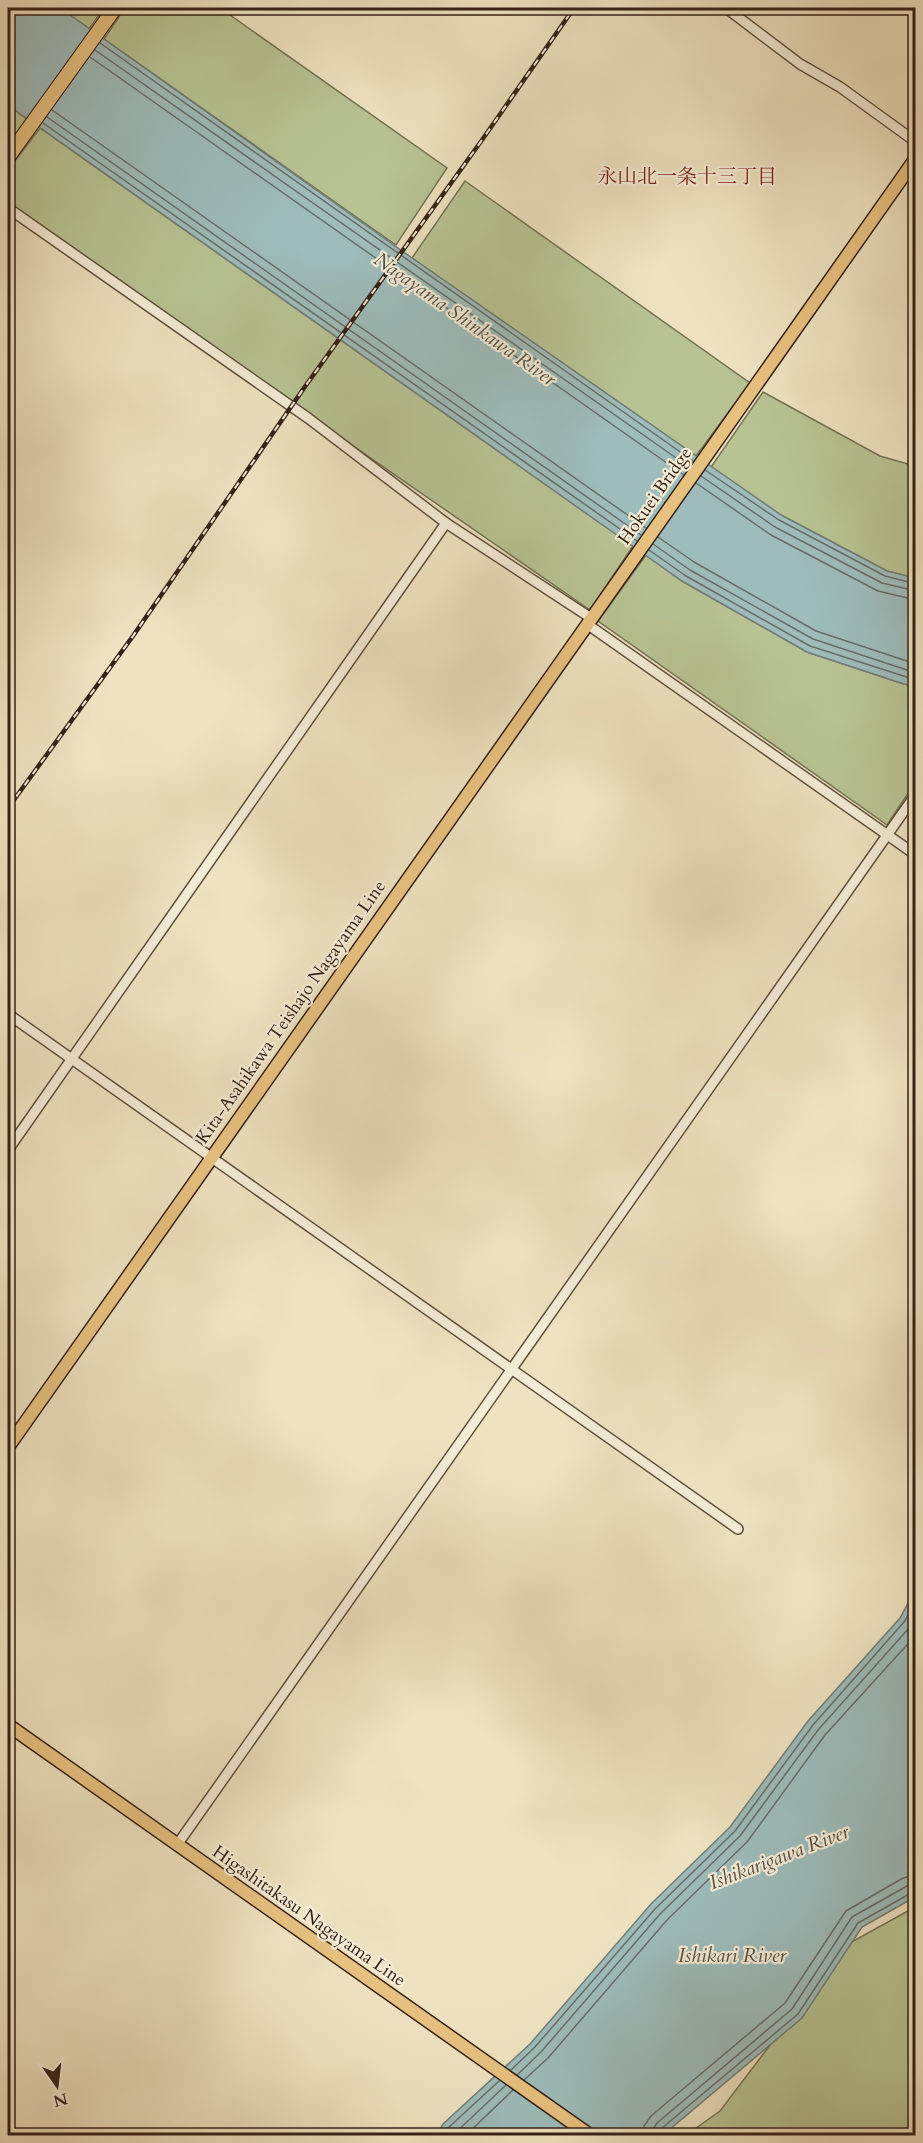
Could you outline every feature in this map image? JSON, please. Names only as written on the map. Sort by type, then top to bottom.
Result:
[{"type":"highway","points":[[8,157],[115,8]]},
{"type":"main road","name":"Hokuei Bridge","points":[[604,599],[915,158]]},
{"type":"main road","name":"Kita-Asahikawa Teishajo Nagayama Line","points":[[8,1447],[604,599]]},
{"type":"main road","name":"Higashitakasu Nagayama Line","points":[[8,1725],[591,2136]]},
{"type":"street","points":[[726,8],[800,64],[840,87],[915,142]]},
{"type":"street","points":[[8,208],[308,418],[446,522],[589,621],[915,855]]},
{"type":"street","points":[[8,1149],[446,522]]},
{"type":"street","points":[[177,1845],[915,794]]},
{"type":"street","points":[[8,1014],[738,1529]]},
{"type":"green space","points":[[58,8],[104,8],[89,29]]},
{"type":"green space","points":[[125,8],[220,8],[447,168],[396,245],[104,39]]},
{"type":"green space","points":[[8,105],[28,120],[8,148]]},
{"type":"green space","points":[[40,128],[633,546],[590,610],[8,207],[8,170]]},
{"type":"green space","points":[[465,181],[750,383],[696,456],[412,258]]},
{"type":"green space","points":[[763,392],[880,456],[915,466],[915,578],[887,571],[781,515],[711,467]]},
{"type":"green space","points":[[646,555],[682,581],[807,652],[915,686],[915,783],[887,825],[598,621]]},
{"type":"green space","points":[[915,1907],[915,2123],[902,2135],[685,2136],[720,2111],[846,1945]]},
{"type":"water","name":"Nagayama Shinkawa River","points":[[8,8],[58,8],[63,10],[412,258],[781,515],[887,571],[915,578],[915,686],[807,652],[682,581],[8,105]]},
{"type":"water","name":"Ishikari River","points":[[915,1590],[915,1897],[862,1927],[802,2018],[663,2135],[436,2136],[443,2124],[530,2044],[651,1904],[730,1827],[808,1721],[900,1618]]},
{"type":"railway","points":[[8,808],[133,636],[304,388],[574,8]]},
{"type":"district","name":"永山北一条十三丁目","points":[[687,176]]},
{"type":"water label","name":"Ishikarigawa River","points":[[779,1857]]}]
